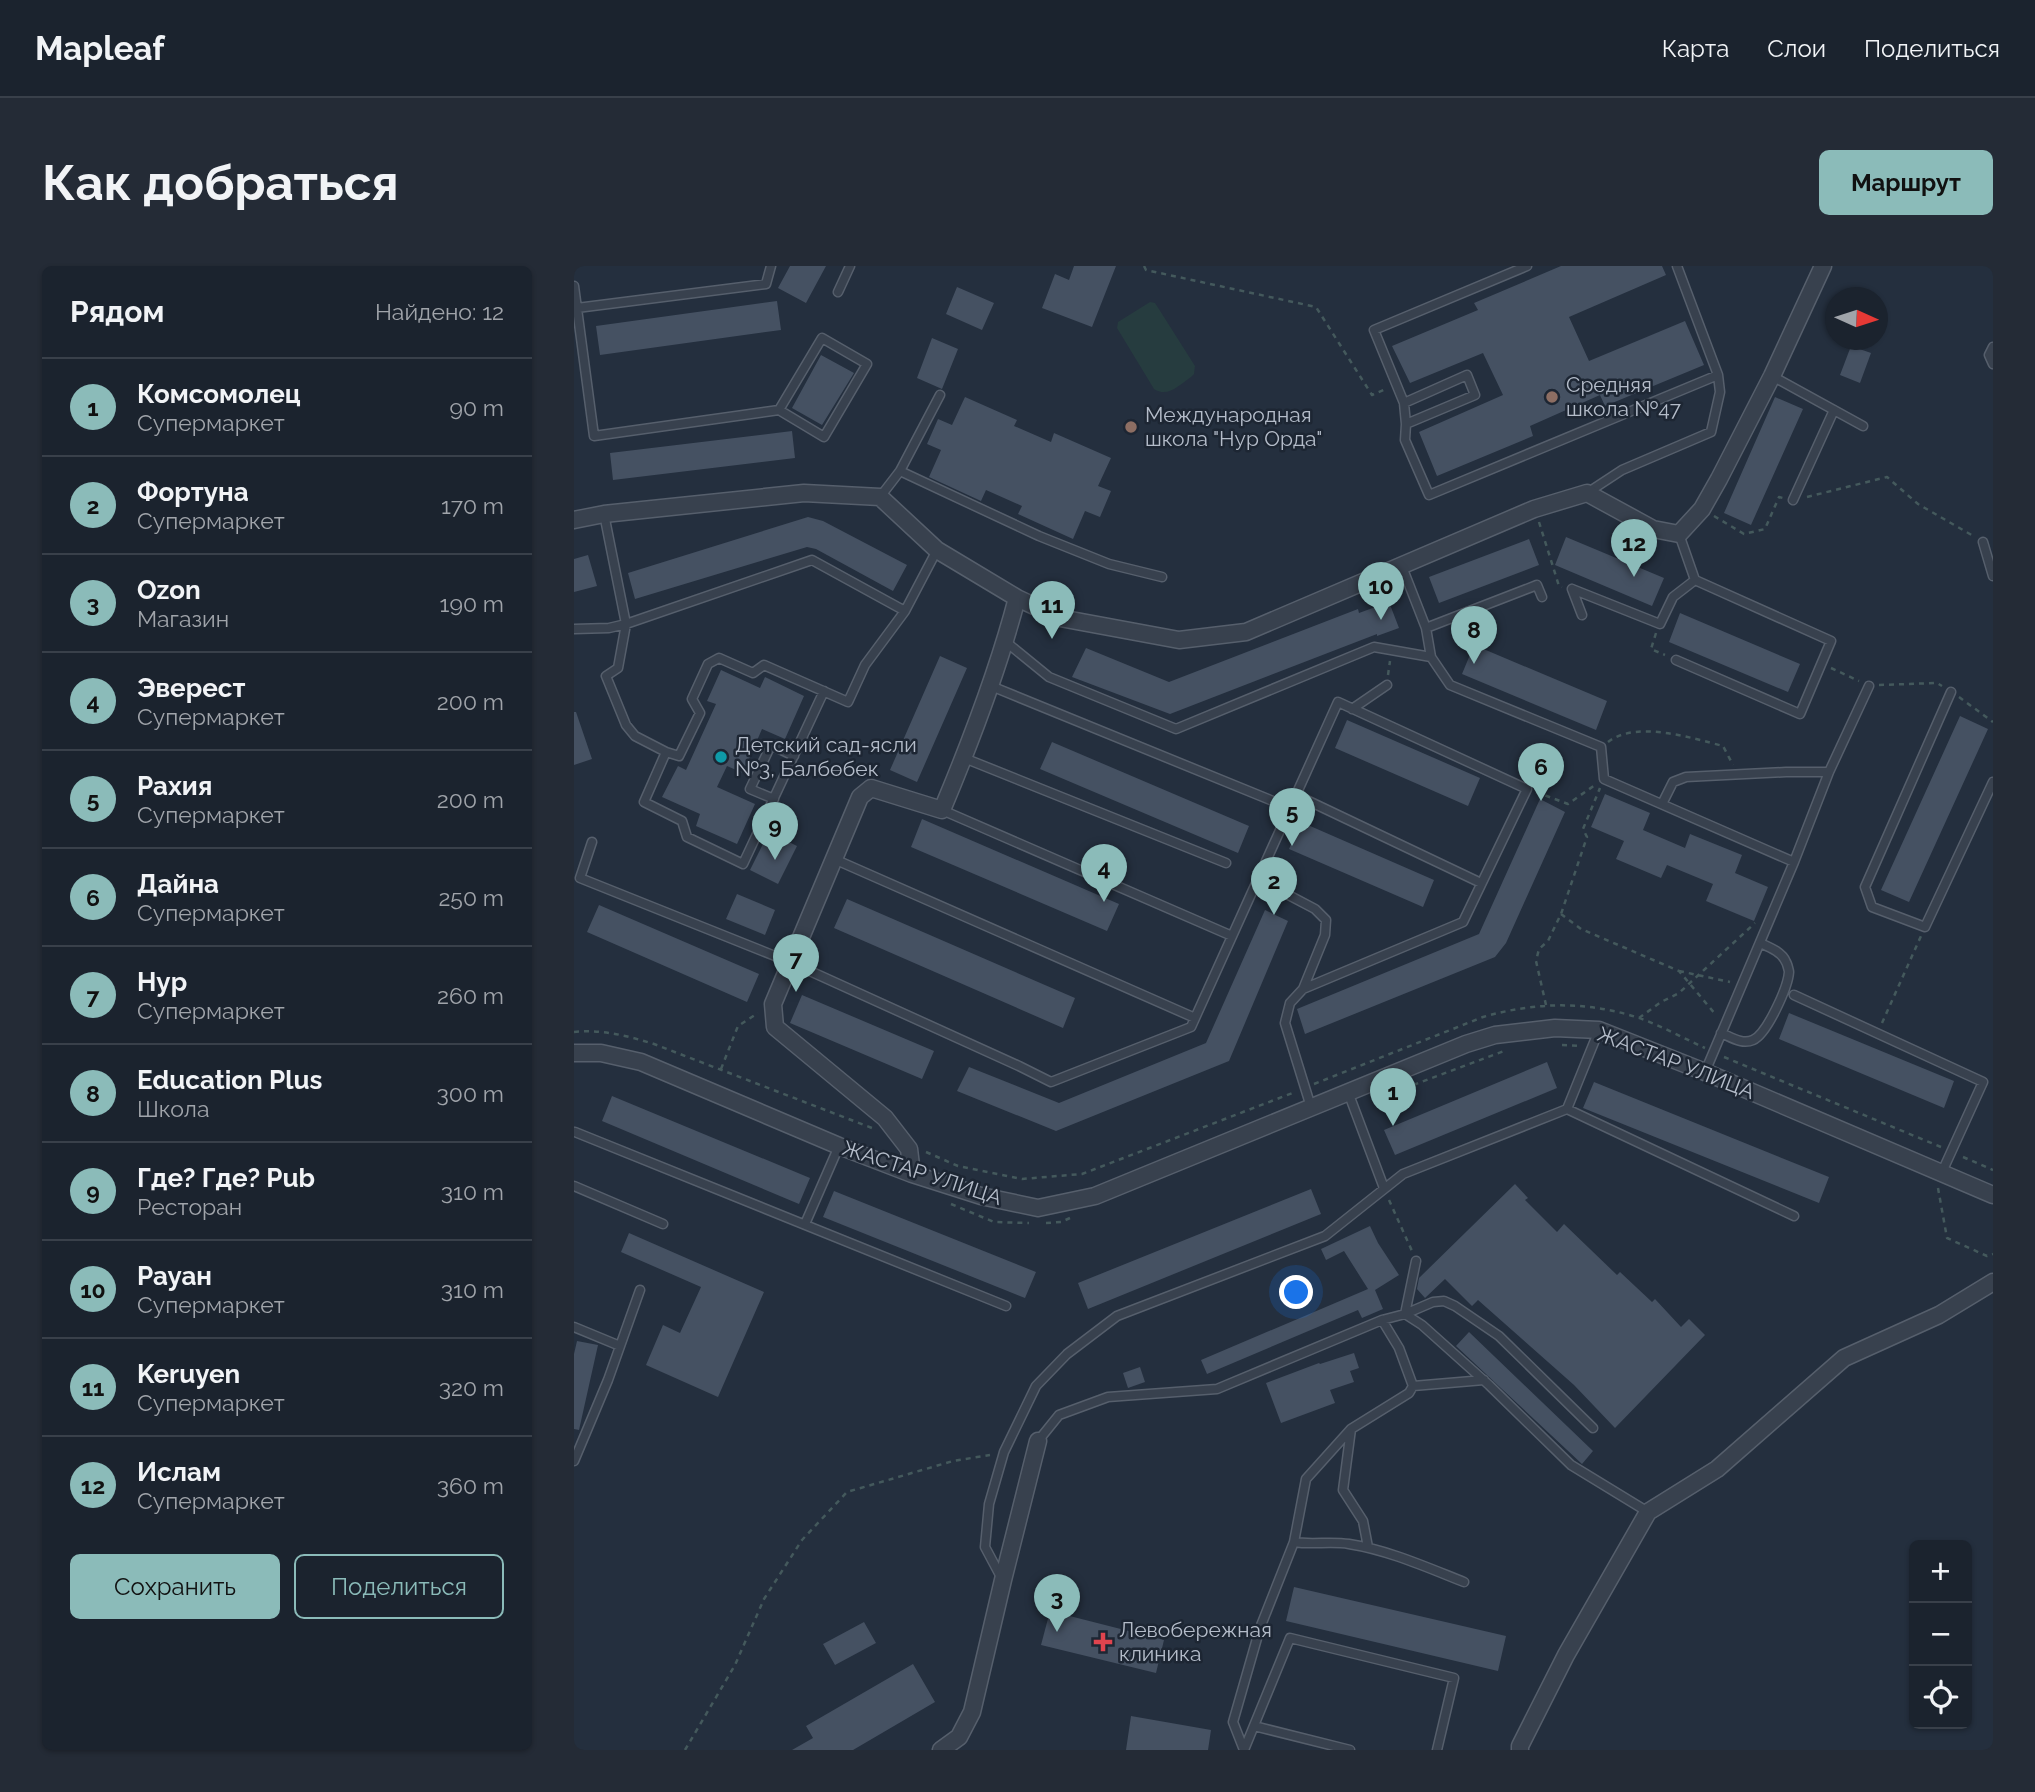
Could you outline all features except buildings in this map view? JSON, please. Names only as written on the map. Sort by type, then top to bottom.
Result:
[{"type":"street","points":[[574,520],[604,514],[804,493],[880,497],[937,550],[1017,598],[1060,618],[1179,640],[1246,632],[1534,509],[1587,493],[1653,529],[1679,534],[1702,509],[1772,376],[1823,266]]},
{"type":"street","points":[[912,1174],[909,1149],[885,1118],[775,1027],[773,1004],[860,797],[871,788],[942,810],[991,686],[1017,598]]},
{"type":"street","name":"ЖАСТАР УЛИЦА","points":[[574,1053],[601,1053],[641,1062],[912,1174],[981,1196],[1038,1208],[1095,1196],[1311,1107],[1351,1100],[1466,1044],[1495,1035],[1555,1028],[1600,1030],[1705,1072],[1940,1179],[1993,1195]]},
{"type":"street","points":[[1520,1750],[1566,1655],[1648,1512],[1717,1469],[1844,1358],[1940,1315],[1993,1282]]},
{"type":"street","points":[[941,1750],[959,1737],[972,1712],[1038,1441]]},
{"type":"lane","points":[[577,308],[766,284],[771,266]]},
{"type":"lane","points":[[838,292],[850,266]]},
{"type":"lane","points":[[1527,266],[1374,330],[1404,403],[1405,440],[1429,495],[1718,375]]},
{"type":"lane","points":[[1587,493],[1622,470],[1711,432],[1720,392],[1718,375],[1677,266]]},
{"type":"lane","points":[[574,286],[594,436],[779,410],[824,437],[867,364],[822,338],[779,410]]},
{"type":"lane","points":[[1993,346],[1989,355],[1993,364]]},
{"type":"lane","points":[[1404,403],[1467,375],[1475,395],[1406,424]]},
{"type":"lane","points":[[1772,376],[1863,426]]},
{"type":"lane","points":[[880,497],[900,471],[940,395]]},
{"type":"lane","points":[[1793,500],[1834,410]]},
{"type":"lane","points":[[900,471],[1039,536],[1109,564],[1162,578]]},
{"type":"lane","points":[[604,514],[625,624],[618,668],[606,677],[626,725],[635,736],[679,756],[700,713],[692,699],[708,664],[719,658],[753,673],[764,664],[848,702],[865,665],[905,611],[937,550]]},
{"type":"lane","points":[[1676,660],[1800,714],[1831,641],[1695,580],[1679,534]]},
{"type":"lane","points":[[1983,542],[1993,576]]},
{"type":"lane","points":[[574,629],[609,628],[625,624],[812,560],[905,611]]},
{"type":"lane","points":[[1401,564],[1426,628],[1431,657],[1450,685],[1601,747],[1604,779],[1794,862]]},
{"type":"lane","points":[[1572,589],[1660,624],[1673,597],[1695,580]]},
{"type":"lane","points":[[1426,628],[1537,584],[1542,597]]},
{"type":"lane","points":[[1572,589],[1582,615]]},
{"type":"lane","points":[[1006,642],[1049,677],[1176,729],[1374,647],[1431,657]]},
{"type":"lane","points":[[1352,709],[1387,685]]},
{"type":"lane","points":[[991,686],[1290,808]]},
{"type":"lane","points":[[1705,1072],[1829,772],[1869,686]]},
{"type":"lane","points":[[666,752],[643,802],[682,821],[687,838],[743,864],[824,691]]},
{"type":"lane","points":[[1951,691],[1865,887],[1872,907],[1925,927],[1993,782]]},
{"type":"lane","points":[[592,842],[580,878],[790,962],[1051,1083],[1191,1027],[1338,702],[1527,789],[1463,922],[1303,989]]},
{"type":"lane","points":[[774,799],[750,789],[771,745],[794,756]]},
{"type":"lane","points":[[964,758],[1226,863]]},
{"type":"lane","points":[[1662,804],[1673,782],[1686,777],[1829,772]]},
{"type":"lane","points":[[1296,795],[1481,883]]},
{"type":"lane","points":[[942,810],[1232,936]]},
{"type":"lane","points":[[834,859],[1195,1018]]},
{"type":"lane","points":[[1258,880],[1315,909],[1326,920],[1325,935],[1303,989],[1290,1003],[1285,1023],[1311,1107]]},
{"type":"lane","points":[[1723,1030],[1739,1041],[1753,1040],[1766,1028],[1783,991],[1789,971],[1785,958],[1771,947],[1760,943]]},
{"type":"lane","points":[[1794,995],[1983,1082],[1940,1179]]},
{"type":"lane","points":[[1003,1580],[985,1547],[989,1504],[1004,1452],[1036,1387],[1067,1354],[1117,1316],[1325,1236],[1403,1174],[1567,1109],[1600,1030]]},
{"type":"lane","points":[[1351,1100],[1384,1188]]},
{"type":"lane","points":[[1567,1109],[1794,1216]]},
{"type":"lane","points":[[576,1132],[1006,1307]]},
{"type":"lane","points":[[805,1224],[839,1146]]},
{"type":"lane","points":[[574,1186],[663,1224]]},
{"type":"lane","points":[[1405,1314],[1416,1261]]},
{"type":"lane","points":[[574,1461],[608,1380],[640,1290]]},
{"type":"lane","points":[[1038,1441],[1059,1415],[1108,1397],[1217,1389],[1382,1320],[1433,1302],[1444,1301],[1499,1336],[1593,1428]]},
{"type":"lane","points":[[1405,1314],[1422,1325],[1484,1380],[1571,1465],[1648,1512]]},
{"type":"lane","points":[[1244,1750],[1233,1722],[1260,1628],[1294,1542],[1306,1479],[1351,1429],[1409,1393],[1413,1386],[1399,1348],[1382,1320]]},
{"type":"lane","points":[[574,1327],[620,1346]]},
{"type":"lane","points":[[1413,1386],[1484,1380]]},
{"type":"lane","points":[[1351,1429],[1343,1489],[1363,1521],[1368,1547]]},
{"type":"lane","points":[[1294,1542],[1344,1543],[1368,1547],[1464,1582]]},
{"type":"lane","points":[[1244,1750],[1290,1638],[1454,1678],[1437,1750]]},
{"type":"lane","points":[[1254,1726],[1350,1750]]},
{"type":"path","points":[[1144,266],[1146,270],[1316,307],[1371,395],[1396,385]]},
{"type":"path","points":[[1702,509],[1744,534],[1765,529],[1779,497],[1793,500],[1887,477],[1919,504],[1983,542]]},
{"type":"path","points":[[1534,509],[1559,586],[1572,589]]},
{"type":"path","points":[[1660,624],[1651,649],[1676,660]]},
{"type":"path","points":[[1387,685],[1392,650]]},
{"type":"path","points":[[1821,663],[1869,686],[1937,683],[1993,722]]},
{"type":"path","points":[[1601,747],[1613,738],[1631,731],[1678,734],[1723,746],[1736,775]]},
{"type":"path","points":[[1527,789],[1568,804],[1604,779]]},
{"type":"path","points":[[1546,1005],[1536,961],[1539,949],[1548,942],[1562,914],[1587,837],[1583,829],[1604,779]]},
{"type":"path","points":[[1639,1018],[1679,993],[1754,923],[1773,912]]},
{"type":"path","points":[[1562,914],[1581,929],[1679,971],[1742,984]]},
{"type":"path","points":[[1877,1034],[1925,927]]},
{"type":"path","points":[[1679,971],[1707,1003],[1723,1030]]},
{"type":"path","points":[[721,1069],[738,1026],[773,1004]]},
{"type":"path","points":[[904,1142],[958,1166],[989,1174],[1021,1179],[1082,1174],[1272,1102],[1483,1017],[1511,1009],[1568,1004],[1605,1009],[1639,1018],[1993,1170]]},
{"type":"path","points":[[574,1032],[621,1034],[654,1044],[880,1132]]},
{"type":"path","points":[[1551,1044],[1592,1047]]},
{"type":"path","points":[[1351,1100],[1509,1049]]},
{"type":"path","points":[[1940,1179],[1947,1238],[1987,1256],[1993,1254]]},
{"type":"path","points":[[1384,1188],[1416,1261]]},
{"type":"path","points":[[945,1201],[994,1222],[1048,1223],[1074,1217]]},
{"type":"path","points":[[685,1750],[735,1665],[764,1599],[802,1540],[847,1492],[953,1461],[1004,1452]]},
{"type":"green space","points":[[1150,302],[1155,303],[1195,366],[1191,377],[1178,387],[1164,392],[1154,389],[1117,328],[1118,322]]},
{"type":"place","name":"Средняя школа №47","points":[[1552,397]]},
{"type":"place","name":"Международная школа \"Нур Орда\"","points":[[1131,427]]},
{"type":"place","name":"Ислам","points":[[1634,577]]},
{"type":"place","name":"Рауан","points":[[1381,620]]},
{"type":"place","name":"Keruyen","points":[[1052,639]]},
{"type":"place","name":"Education Plus","points":[[1474,664]]},
{"type":"place","name":"Детский сад-ясли №3, Балбөбек","points":[[721,757]]},
{"type":"place","name":"Дайна","points":[[1541,801]]},
{"type":"place","name":"Рахия","points":[[1292,846]]},
{"type":"place","name":"Где? Где? Pub","points":[[775,860]]},
{"type":"place","name":"Эверест","points":[[1104,902]]},
{"type":"place","name":"Фортуна","points":[[1274,915]]},
{"type":"place","name":"Нур","points":[[796,992]]},
{"type":"place","name":"Комсомолец","points":[[1393,1126]]},
{"type":"place","name":"Ozon","points":[[1057,1632]]},
{"type":"place","name":"Левобережная клиника","points":[[1103,1642]]}]
